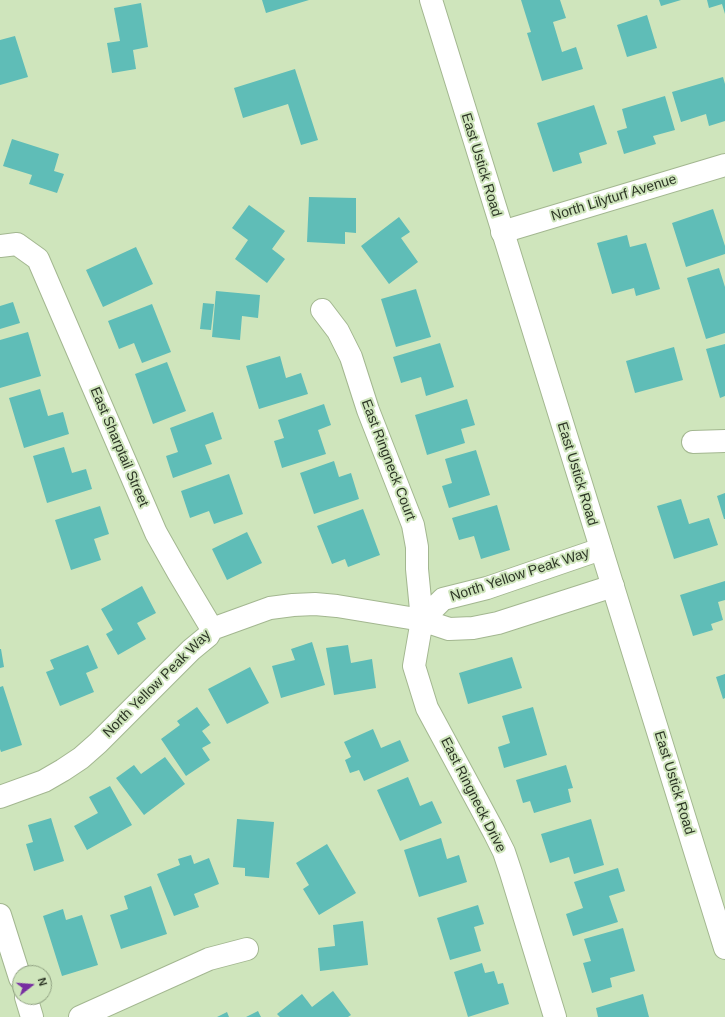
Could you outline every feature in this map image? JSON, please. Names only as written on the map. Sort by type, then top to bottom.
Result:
[{"type":"street","name":"East Ustick Road","points":[[431,0],[725,948]]},
{"type":"street","name":"North Lilyturf Avenue","points":[[502,232],[725,165]]},
{"type":"street","name":"East Sharptail Street","points":[[0,246],[17,244],[38,259],[156,533],[212,629]]},
{"type":"street","name":"East Ringneck Court","points":[[322,310],[338,331],[351,357],[368,410],[413,525],[418,547],[417,569],[422,620]]},
{"type":"street","points":[[693,442],[725,441]]},
{"type":"street","name":"North Yellow Peak Way","points":[[422,620],[443,599],[487,588],[601,549]]},
{"type":"street","name":"North Yellow Peak Way","points":[[0,797],[44,780],[81,758],[98,743],[191,650],[208,636],[212,629],[270,608],[315,604],[337,606],[422,620],[449,629],[473,628],[498,623],[613,586]]},
{"type":"street","name":"East Ringneck Drive","points":[[422,620],[414,666],[427,708],[504,852],[555,1017]]},
{"type":"street","points":[[0,915],[16,965]]},
{"type":"street","points":[[80,1017],[209,959],[247,949]]},
{"type":"street","points":[[28,1005],[32,1017]]},
{"type":"building","points":[[262,0],[309,0],[266,13]]},
{"type":"building","points":[[521,0],[560,0],[566,18],[553,22],[562,52],[576,47],[583,69],[542,81],[527,33],[531,32]]},
{"type":"building","points":[[659,0],[681,0],[661,6]]},
{"type":"building","points":[[707,0],[725,0],[725,14],[722,4],[709,8]]},
{"type":"building","points":[[141,3],[148,47],[133,50],[136,69],[112,73],[107,43],[120,41],[114,8]]},
{"type":"building","points":[[647,15],[657,48],[627,57],[617,25]]},
{"type":"building","points":[[15,36],[28,77],[0,85],[0,40]]},
{"type":"building","points":[[295,69],[318,140],[301,145],[288,104],[243,118],[234,88]]},
{"type":"building","points":[[723,77],[725,84],[725,121],[709,126],[706,114],[681,122],[672,92]]},
{"type":"building","points":[[665,96],[675,130],[653,136],[656,144],[624,154],[617,131],[627,128],[622,109]]},
{"type":"building","points":[[594,105],[607,144],[579,153],[582,163],[553,172],[537,123]]},
{"type":"building","points":[[12,139],[59,154],[54,171],[64,174],[57,193],[29,184],[32,175],[3,166]]},
{"type":"building","points":[[309,197],[356,198],[356,233],[345,232],[345,244],[307,242]]},
{"type":"building","points":[[249,205],[285,231],[272,249],[285,259],[267,283],[235,259],[248,240],[232,228]]},
{"type":"building","points":[[713,209],[725,246],[725,254],[686,267],[672,223]]},
{"type":"building","points":[[399,217],[410,232],[401,238],[418,262],[389,284],[361,246]]},
{"type":"building","points":[[627,235],[630,247],[646,243],[660,289],[636,296],[634,288],[612,294],[597,243]]},
{"type":"building","points":[[136,247],[153,284],[103,307],[86,270]]},
{"type":"building","points":[[719,268],[725,287],[725,333],[706,339],[687,278]]},
{"type":"building","points":[[416,289],[431,337],[396,347],[381,299]]},
{"type":"building","points":[[216,291],[260,295],[258,318],[242,316],[240,340],[212,337]]},
{"type":"building","points":[[13,302],[20,323],[0,329],[0,306]]},
{"type":"building","points":[[203,303],[214,304],[211,330],[200,329]]},
{"type":"building","points":[[152,304],[171,352],[142,363],[134,343],[119,349],[108,321]]},
{"type":"building","points":[[28,332],[41,376],[0,388],[0,340]]},
{"type":"building","points":[[440,343],[454,387],[426,396],[421,377],[401,383],[393,357]]},
{"type":"building","points":[[725,344],[725,396],[720,398],[706,349]]},
{"type":"building","points":[[674,347],[683,380],[635,393],[626,361]]},
{"type":"building","points":[[280,356],[286,378],[301,373],[308,394],[259,409],[246,366]]},
{"type":"building","points":[[167,362],[186,411],[153,424],[135,374]]},
{"type":"building","points":[[40,389],[48,416],[63,412],[69,434],[24,448],[9,398]]},
{"type":"building","points":[[467,399],[475,425],[461,429],[465,443],[427,455],[415,415]]},
{"type":"building","points":[[324,404],[331,425],[318,430],[326,454],[282,468],[274,441],[284,438],[278,420]]},
{"type":"building","points":[[213,412],[222,439],[205,445],[212,464],[173,478],[166,456],[178,452],[170,428]]},
{"type":"building","points":[[64,447],[72,473],[86,469],[92,489],[47,503],[33,456]]},
{"type":"building","points":[[476,450],[490,495],[449,508],[442,486],[452,483],[445,459]]},
{"type":"building","points":[[334,461],[339,477],[351,473],[359,499],[314,514],[300,473]]},
{"type":"building","points":[[229,474],[243,514],[214,524],[209,511],[190,518],[181,491]]},
{"type":"building","points":[[725,493],[725,519],[724,519],[717,496]]},
{"type":"building","points":[[681,499],[689,524],[709,518],[718,545],[674,559],[657,506]]},
{"type":"building","points":[[497,505],[510,550],[481,559],[474,536],[459,540],[452,518]]},
{"type":"building","points":[[100,506],[109,534],[94,539],[101,560],[71,570],[55,520]]},
{"type":"building","points":[[363,509],[380,555],[348,567],[345,559],[332,564],[317,526]]},
{"type":"building","points":[[247,532],[262,563],[227,580],[212,549]]},
{"type":"building","points":[[725,581],[725,600],[718,602],[723,620],[711,624],[713,630],[693,636],[680,595]]},
{"type":"building","points":[[142,586],[156,613],[137,623],[146,639],[118,655],[106,634],[113,630],[101,609]]},
{"type":"building","points":[[312,642],[325,685],[281,698],[272,666],[295,660],[291,649]]},
{"type":"building","points":[[88,645],[98,668],[86,673],[94,692],[60,706],[46,672],[54,669],[50,660]]},
{"type":"building","points":[[348,645],[351,663],[372,659],[376,688],[334,695],[326,648]]},
{"type":"building","points":[[0,649],[4,667],[0,668]]},
{"type":"building","points":[[512,657],[522,688],[468,704],[459,673]]},
{"type":"building","points":[[250,667],[269,703],[227,724],[208,689]]},
{"type":"building","points":[[725,674],[725,698],[723,699],[716,677]]},
{"type":"building","points":[[3,686],[22,745],[1,752],[0,687]]},
{"type":"building","points":[[197,707],[210,725],[202,731],[211,743],[202,748],[210,760],[186,776],[161,739],[180,725],[177,721]]},
{"type":"building","points":[[533,707],[547,755],[504,768],[498,747],[510,743],[502,716]]},
{"type":"building","points":[[373,729],[381,748],[400,740],[409,761],[364,781],[359,770],[350,773],[345,760],[351,757],[344,742]]},
{"type":"building","points":[[165,757],[185,784],[144,815],[116,778],[134,765],[141,774]]},
{"type":"building","points":[[566,765],[573,788],[568,789],[571,802],[534,813],[530,801],[523,803],[516,780]]},
{"type":"building","points":[[408,777],[420,806],[432,801],[442,823],[400,841],[377,790]]},
{"type":"building","points":[[110,786],[132,825],[87,850],[74,826],[98,813],[89,797]]},
{"type":"building","points":[[51,818],[64,861],[34,871],[26,844],[33,842],[28,825]]},
{"type":"building","points":[[237,819],[274,822],[269,878],[245,876],[245,868],[233,867]]},
{"type":"building","points":[[591,819],[604,865],[574,874],[569,857],[550,863],[541,834]]},
{"type":"building","points":[[441,838],[447,859],[459,855],[467,882],[419,897],[404,850]]},
{"type":"building","points":[[327,844],[356,893],[319,915],[303,889],[309,885],[296,863]]},
{"type":"building","points":[[191,855],[194,864],[209,858],[219,884],[194,894],[199,907],[174,916],[157,874],[180,865],[178,859]]},
{"type":"building","points":[[618,868],[625,891],[609,896],[618,922],[573,936],[566,914],[583,908],[574,882]]},
{"type":"building","points":[[151,886],[167,934],[121,949],[110,915],[128,909],[124,896]]},
{"type":"building","points":[[478,905],[484,924],[474,927],[481,951],[450,960],[437,918]]},
{"type":"building","points":[[63,909],[66,920],[82,915],[98,965],[62,976],[43,916]]},
{"type":"building","points":[[363,921],[368,965],[320,971],[318,948],[335,946],[333,925]]},
{"type":"building","points":[[623,928],[635,971],[610,978],[612,987],[592,993],[583,963],[591,961],[584,939]]},
{"type":"building","points":[[482,963],[485,973],[494,971],[498,984],[503,983],[509,1004],[468,1017],[454,972]]},
{"type":"building","points":[[333,991],[351,1015],[348,1017],[280,1017],[277,1014],[302,994],[312,1007]]},
{"type":"building","points":[[643,994],[649,1017],[598,1017],[596,1008]]},
{"type":"building","points":[[258,1011],[261,1017],[246,1017]]},
{"type":"building","points":[[227,1012],[229,1017],[217,1017]]}]
